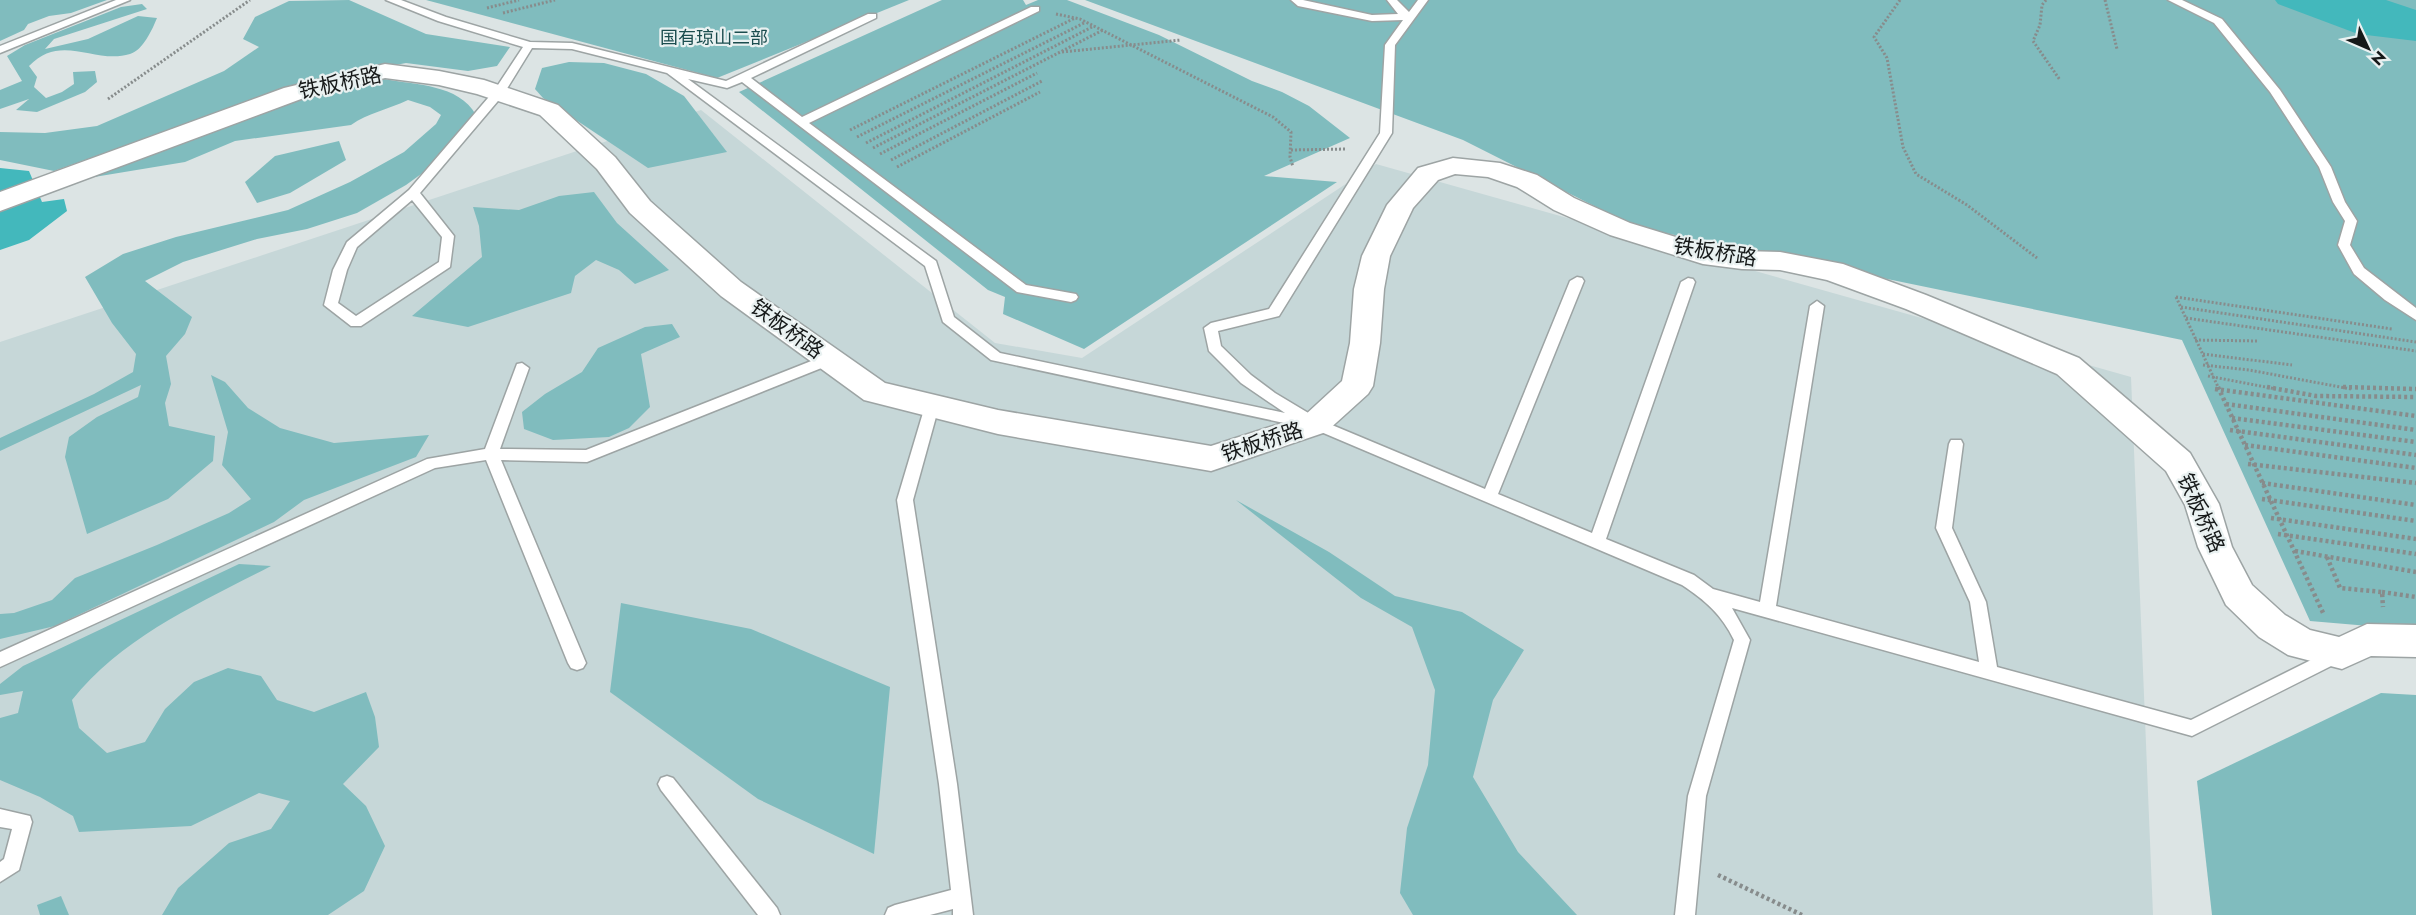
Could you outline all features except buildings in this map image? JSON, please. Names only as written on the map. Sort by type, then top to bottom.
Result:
[{"type":"street","name":"铁板桥路","points":[[0,202],[293,93],[385,71],[439,78],[499,93],[549,110],[606,163],[640,207],[731,289],[875,392],[998,422],[1211,459],[1315,424],[1357,386],[1365,343],[1369,289],[1376,256],[1401,205],[1428,174],[1453,166],[1491,169],[1527,181],[1564,204],[1657,242],[1703,255],[1742,260],[1780,261],[1833,271],[1916,302],[2068,366],[2178,462],[2202,504],[2215,547],[2239,595],[2272,626],[2301,644],[2342,653]]},
{"type":"street","points":[[2342,653],[2367,639],[2416,641]]},
{"type":"lane","points":[[0,50],[125,0]]},
{"type":"lane","points":[[391,0],[529,45],[572,46],[727,85],[872,16]]},
{"type":"lane","points":[[1296,0],[1302,4],[1372,18],[1410,17]]},
{"type":"lane","points":[[1392,0],[1398,9],[1410,17]]},
{"type":"lane","points":[[1423,0],[1390,45],[1386,133],[1377,148],[1274,313],[1211,328],[1214,348],[1246,379],[1270,397],[1315,424],[1688,580],[1709,594],[1731,615],[1742,640],[1697,796],[1685,915]]},
{"type":"lane","points":[[2173,0],[2218,21],[2274,90],[2325,167],[2339,202],[2351,221],[2344,245],[2360,271],[2390,297],[2416,315]]},
{"type":"lane","points":[[801,122],[1035,9]]},
{"type":"lane","points":[[413,193],[448,236],[445,264],[356,323],[331,305],[340,270],[352,245],[413,193],[499,93],[529,45]]},
{"type":"lane","points":[[671,71],[931,264],[948,319],[996,357],[1315,424]]},
{"type":"lane","points":[[742,77],[1022,289],[1071,297]]},
{"type":"lane","points":[[1489,497],[1577,281]]},
{"type":"lane","points":[[1597,542],[1688,282]]},
{"type":"lane","points":[[1767,610],[1817,306]]},
{"type":"lane","points":[[0,660],[432,463],[491,454],[587,456],[829,359]]},
{"type":"lane","points":[[522,368],[491,454],[577,663]]},
{"type":"lane","points":[[895,915],[962,906],[948,784],[905,500],[932,406]]},
{"type":"lane","points":[[1956,444],[1944,528],[1978,602],[1989,672]]},
{"type":"lane","points":[[1709,594],[2192,728],[2342,653]]},
{"type":"lane","points":[[667,784],[770,915]]},
{"type":"lane","points":[[0,818],[23,822],[12,864],[0,873]]},
{"type":"path","points":[[108,99],[250,0]]},
{"type":"path","points":[[459,24],[555,0]]},
{"type":"path","points":[[1900,0],[1899,6],[1884,21],[1874,37],[1887,58],[1903,147],[1916,174],[1967,205],[2037,258]]},
{"type":"path","points":[[2046,0],[2042,5],[2040,25],[2033,41],[2060,80]]},
{"type":"path","points":[[2105,0],[2117,49]]},
{"type":"path","points":[[1035,9],[1087,22],[1274,117],[1291,132],[1293,167]]},
{"type":"path","points":[[851,160],[1075,18]]},
{"type":"path","points":[[851,160],[1087,22]]},
{"type":"path","points":[[851,160],[1095,26]]},
{"type":"path","points":[[851,160],[1103,30]]},
{"type":"path","points":[[1060,52],[1181,40]]},
{"type":"path","points":[[851,160],[1037,73]]},
{"type":"path","points":[[851,160],[1042,81]]},
{"type":"path","points":[[851,160],[1040,92]]},
{"type":"path","points":[[1291,150],[1377,148]]},
{"type":"path","points":[[2342,653],[2280,520],[2251,464],[2245,445],[2205,365],[2203,354],[2176,297],[2393,329]]},
{"type":"path","points":[[2181,307],[2416,342]]},
{"type":"path","points":[[2185,318],[2416,351]]},
{"type":"path","points":[[2195,340],[2258,342]]},
{"type":"path","points":[[2203,354],[2292,365]]},
{"type":"path","points":[[2205,365],[2249,369],[2354,388],[2416,389]]},
{"type":"path","points":[[2211,377],[2316,396],[2416,397]]},
{"type":"path","points":[[2217,389],[2416,416]]},
{"type":"path","points":[[2226,404],[2416,430]]},
{"type":"path","points":[[2232,417],[2416,442]]},
{"type":"path","points":[[2230,430],[2416,455]]},
{"type":"path","points":[[2245,445],[2416,468]]},
{"type":"path","points":[[2251,464],[2416,483]]},
{"type":"path","points":[[2262,483],[2416,505]]},
{"type":"path","points":[[2262,499],[2416,521]]},
{"type":"path","points":[[2271,518],[2416,539]]},
{"type":"path","points":[[2278,534],[2416,554]]},
{"type":"path","points":[[2294,551],[2416,572]]},
{"type":"path","points":[[2327,557],[2340,588],[2416,597]]},
{"type":"path","points":[[2382,592],[2384,614]]},
{"type":"path","points":[[1690,862],[1802,915]]},
{"type":"shaded area","points":[[2275,0],[2386,0],[2416,10],[2416,41],[2358,34],[2278,4]]},
{"type":"shaded area","points":[[701,110],[995,343],[1082,358],[1376,164],[2131,377],[2153,915],[0,915],[0,342]]},
{"type":"shaded area","points":[[0,168],[29,171],[42,202],[64,199],[67,211],[29,240],[0,250]]},
{"type":"green space","points":[[0,0],[107,0],[71,13],[49,16],[28,24],[24,30],[0,41]]},
{"type":"green space","points":[[349,0],[426,34],[510,47],[497,66],[468,71],[406,63],[301,83],[54,171],[0,160],[0,132],[45,133],[97,126],[224,71],[259,47],[243,39],[255,17],[289,1]]},
{"type":"green space","name":"国有琼山二部","points":[[426,0],[909,0],[717,78]]},
{"type":"green space","points":[[942,0],[1023,0],[1026,5],[1038,0],[1067,0],[1159,35],[1309,106],[1350,138],[1264,176],[1337,182],[1084,349],[1003,314],[1005,297],[988,290],[739,92]]},
{"type":"green space","points":[[1085,0],[2416,0],[2416,630],[2310,621],[2182,340],[1636,227],[1463,140]]},
{"type":"green space","points":[[142,4],[147,9],[54,39],[45,49],[88,39],[138,16],[157,18],[146,39],[135,52],[104,56],[78,51],[53,51],[41,56],[29,66],[37,77],[34,87],[46,98],[74,84],[73,72],[95,71],[97,82],[85,92],[37,112],[16,110],[29,99],[0,109],[0,90],[22,81],[7,56],[25,45],[121,7]]},
{"type":"green space","points":[[569,62],[604,63],[646,74],[684,96],[727,152],[648,168],[543,98],[535,89],[542,68]]},
{"type":"green space","points":[[384,79],[448,92],[459,97],[468,105],[476,115],[457,148],[406,185],[357,213],[307,229],[257,239],[183,262],[145,281],[192,317],[185,334],[166,356],[171,384],[165,403],[169,426],[215,436],[213,461],[168,499],[87,534],[65,457],[69,437],[97,417],[138,397],[141,385],[0,451],[0,438],[94,394],[133,372],[136,354],[112,323],[85,277],[123,254],[176,237],[288,210],[350,182],[404,152],[436,124],[441,115],[430,107],[408,100],[364,117],[351,125],[235,141],[185,162],[76,180],[302,98]]},
{"type":"green space","points":[[339,141],[346,160],[290,193],[257,203],[245,182],[275,156]]},
{"type":"green space","points":[[594,192],[617,223],[669,270],[635,284],[619,270],[596,260],[575,276],[571,293],[468,327],[412,316],[482,257],[479,226],[473,207],[519,210],[559,196]]},
{"type":"green space","points":[[672,324],[680,337],[641,354],[650,407],[629,428],[609,437],[553,440],[524,429],[522,412],[545,394],[582,372],[598,348],[645,327]]},
{"type":"green space","points":[[211,375],[225,382],[248,408],[280,428],[334,443],[429,435],[416,457],[304,500],[274,522],[55,626],[0,639],[0,614],[14,613],[52,600],[75,578],[229,513],[251,499],[222,465],[228,432]]},
{"type":"green space","points":[[1236,500],[1329,552],[1395,596],[1462,612],[1524,650],[1493,700],[1473,777],[1518,852],[1577,915],[1413,915],[1400,893],[1407,828],[1428,765],[1435,690],[1412,627],[1361,598]]},
{"type":"green space","points":[[239,564],[271,566],[164,623],[115,657],[92,677],[72,700],[79,728],[107,753],[145,742],[165,709],[194,682],[228,668],[261,676],[277,700],[314,712],[366,692],[375,717],[379,747],[343,784],[366,806],[385,846],[364,891],[328,915],[162,915],[178,888],[229,843],[271,829],[290,801],[259,793],[191,826],[79,832],[73,816],[40,797],[0,780],[0,718],[18,713],[23,691],[0,695],[0,684],[23,666]]},
{"type":"green space","points":[[621,603],[751,629],[890,687],[874,854],[758,799],[610,692]]},
{"type":"green space","points":[[2381,693],[2416,695],[2416,915],[2212,915],[2197,781]]},
{"type":"green space","points":[[61,896],[69,915],[40,915],[37,905]]}]
